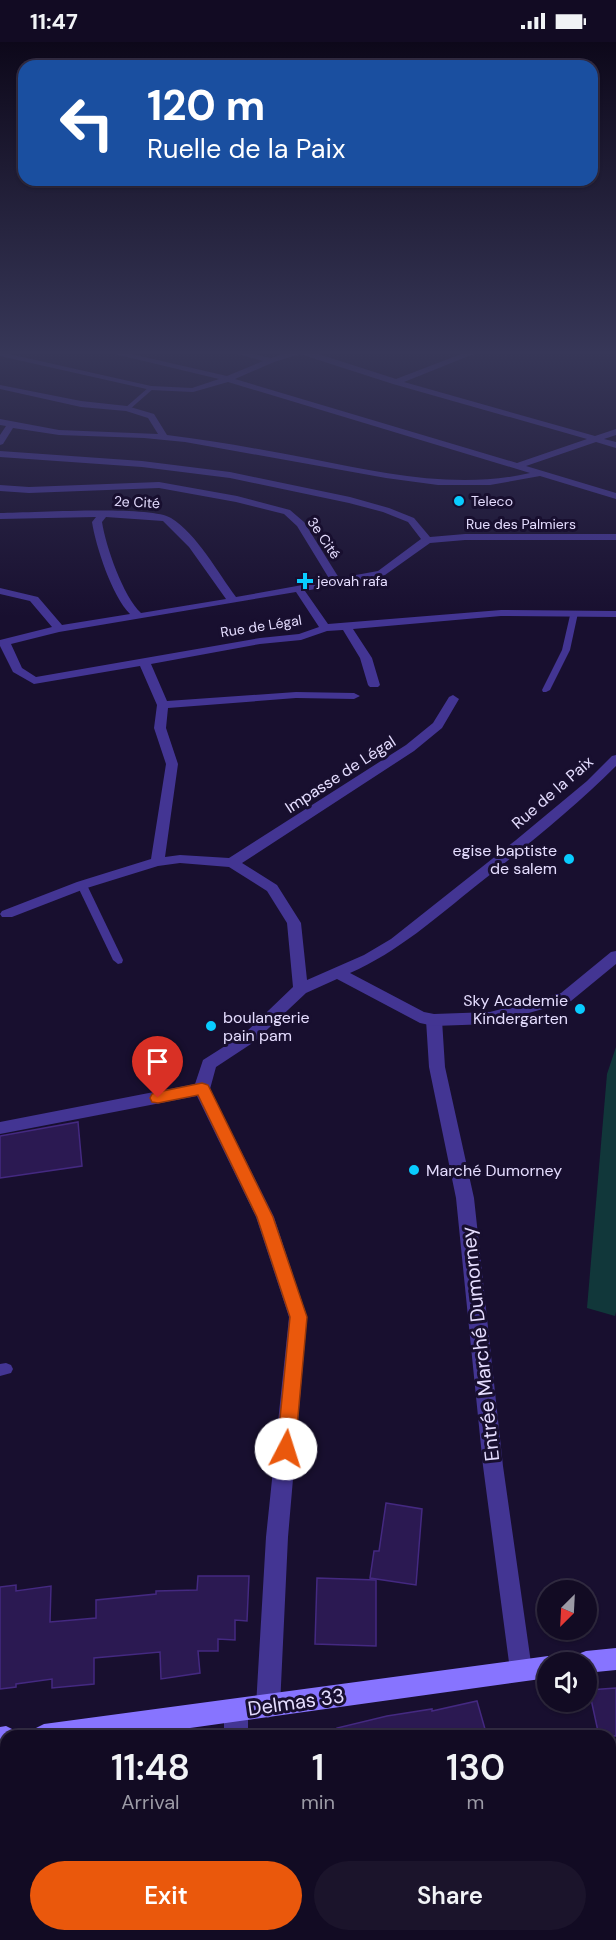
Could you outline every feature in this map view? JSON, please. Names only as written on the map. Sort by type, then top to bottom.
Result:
[{"type":"main road","points":[[597,1661],[616,1659]]},
{"type":"main road","name":"Delmas 33","points":[[90,1730],[537,1668]]},
{"type":"street","points":[[182,440],[430,483],[496,483],[520,480],[542,473]]},
{"type":"street","points":[[430,440],[616,496]]},
{"type":"street","points":[[518,466],[594,440]]},
{"type":"street","points":[[598,440],[616,445]]},
{"type":"street","name":"3e Cité","points":[[0,454],[142,464],[230,475],[351,500],[386,510],[411,520],[427,540],[381,573],[338,583],[137,615],[56,630],[3,643]]},
{"type":"street","name":"3e Cité","points":[[0,488],[29,490],[159,485],[237,499],[287,512],[301,524],[338,583]]},
{"type":"street","name":"2e Cité","points":[[0,516],[132,514],[165,518],[187,540],[233,601]]},
{"type":"street","points":[[102,516],[97,522],[97,533],[106,548],[129,607],[137,615]]},
{"type":"street","name":"Rue des Palmiers","points":[[427,540],[465,537],[616,537]]},
{"type":"street","points":[[298,588],[325,628]]},
{"type":"street","points":[[0,591],[34,599],[56,630]]},
{"type":"street","name":"Rue de Légal","points":[[3,643],[17,670],[34,681],[260,641],[301,637],[325,628],[501,613],[616,614]]},
{"type":"street","points":[[346,626],[366,658],[374,685]]},
{"type":"street","points":[[144,661],[163,705],[160,728],[172,764],[157,862]]},
{"type":"street","points":[[163,705],[296,695],[354,696]]},
{"type":"street","name":"Impasse de Légal","points":[[232,863],[410,748],[438,725],[453,699]]},
{"type":"street","name":"Rue de la Paix","points":[[202,1089],[210,1064],[249,1038],[301,989],[338,973],[396,942],[521,843],[591,784],[616,759]]},
{"type":"street","points":[[7,914],[82,885],[157,862],[180,859],[232,863],[272,888],[294,923],[301,989]]},
{"type":"street","points":[[338,973],[420,1017],[434,1020],[490,1018],[566,997],[616,956]]},
{"type":"street","name":"Entrée Marché Dumorney","points":[[434,1020],[437,1067],[465,1198],[493,1466],[521,1670]]},
{"type":"street","points":[[0,1128],[202,1089],[265,1217],[298,1317],[278,1537],[268,1706]]},
{"type":"street","points":[[236,1711],[236,1730]]},
{"type":"lane","points":[[546,690],[566,650],[574,613]]},
{"type":"lane","points":[[82,885],[118,960]]},
{"type":"green space","points":[[616,1047],[615,1316],[587,1308],[607,1074]]},
{"type":"building","points":[[78,1122],[82,1166],[0,1178],[0,1136]]},
{"type":"building","points":[[386,1503],[422,1509],[416,1585],[370,1578],[374,1551],[379,1551]]},
{"type":"building","points":[[198,1576],[249,1576],[247,1621],[235,1620],[235,1640],[218,1639],[218,1651],[198,1651],[200,1673],[161,1679],[160,1652],[94,1658],[94,1684],[52,1688],[52,1679],[16,1684],[16,1687],[0,1689],[0,1587],[16,1585],[16,1591],[51,1586],[50,1622],[96,1618],[96,1600],[156,1594],[156,1591],[197,1590]]},
{"type":"building","points":[[317,1578],[376,1580],[376,1646],[315,1644]]},
{"type":"building","points":[[616,1688],[616,1730],[598,1730],[594,1712],[597,1712],[597,1689]]},
{"type":"building","points":[[477,1701],[485,1730],[337,1730],[337,1728],[387,1716],[432,1709],[432,1711]]},
{"type":"place","name":"Teleco","points":[[459,501]]},
{"type":"place","name":"jeovah rafa","points":[[305,581]]},
{"type":"place","name":"egise baptiste de salem","points":[[569,859]]},
{"type":"place","name":"Sky Academie Kindergarten","points":[[580,1009]]},
{"type":"place","name":"boulangerie pain pam","points":[[211,1026]]},
{"type":"place","name":"Marché Dumorney","points":[[414,1170]]},
{"type":"route","points":[[158,1098],[202,1089],[265,1217],[298,1317],[286,1449]]}]
